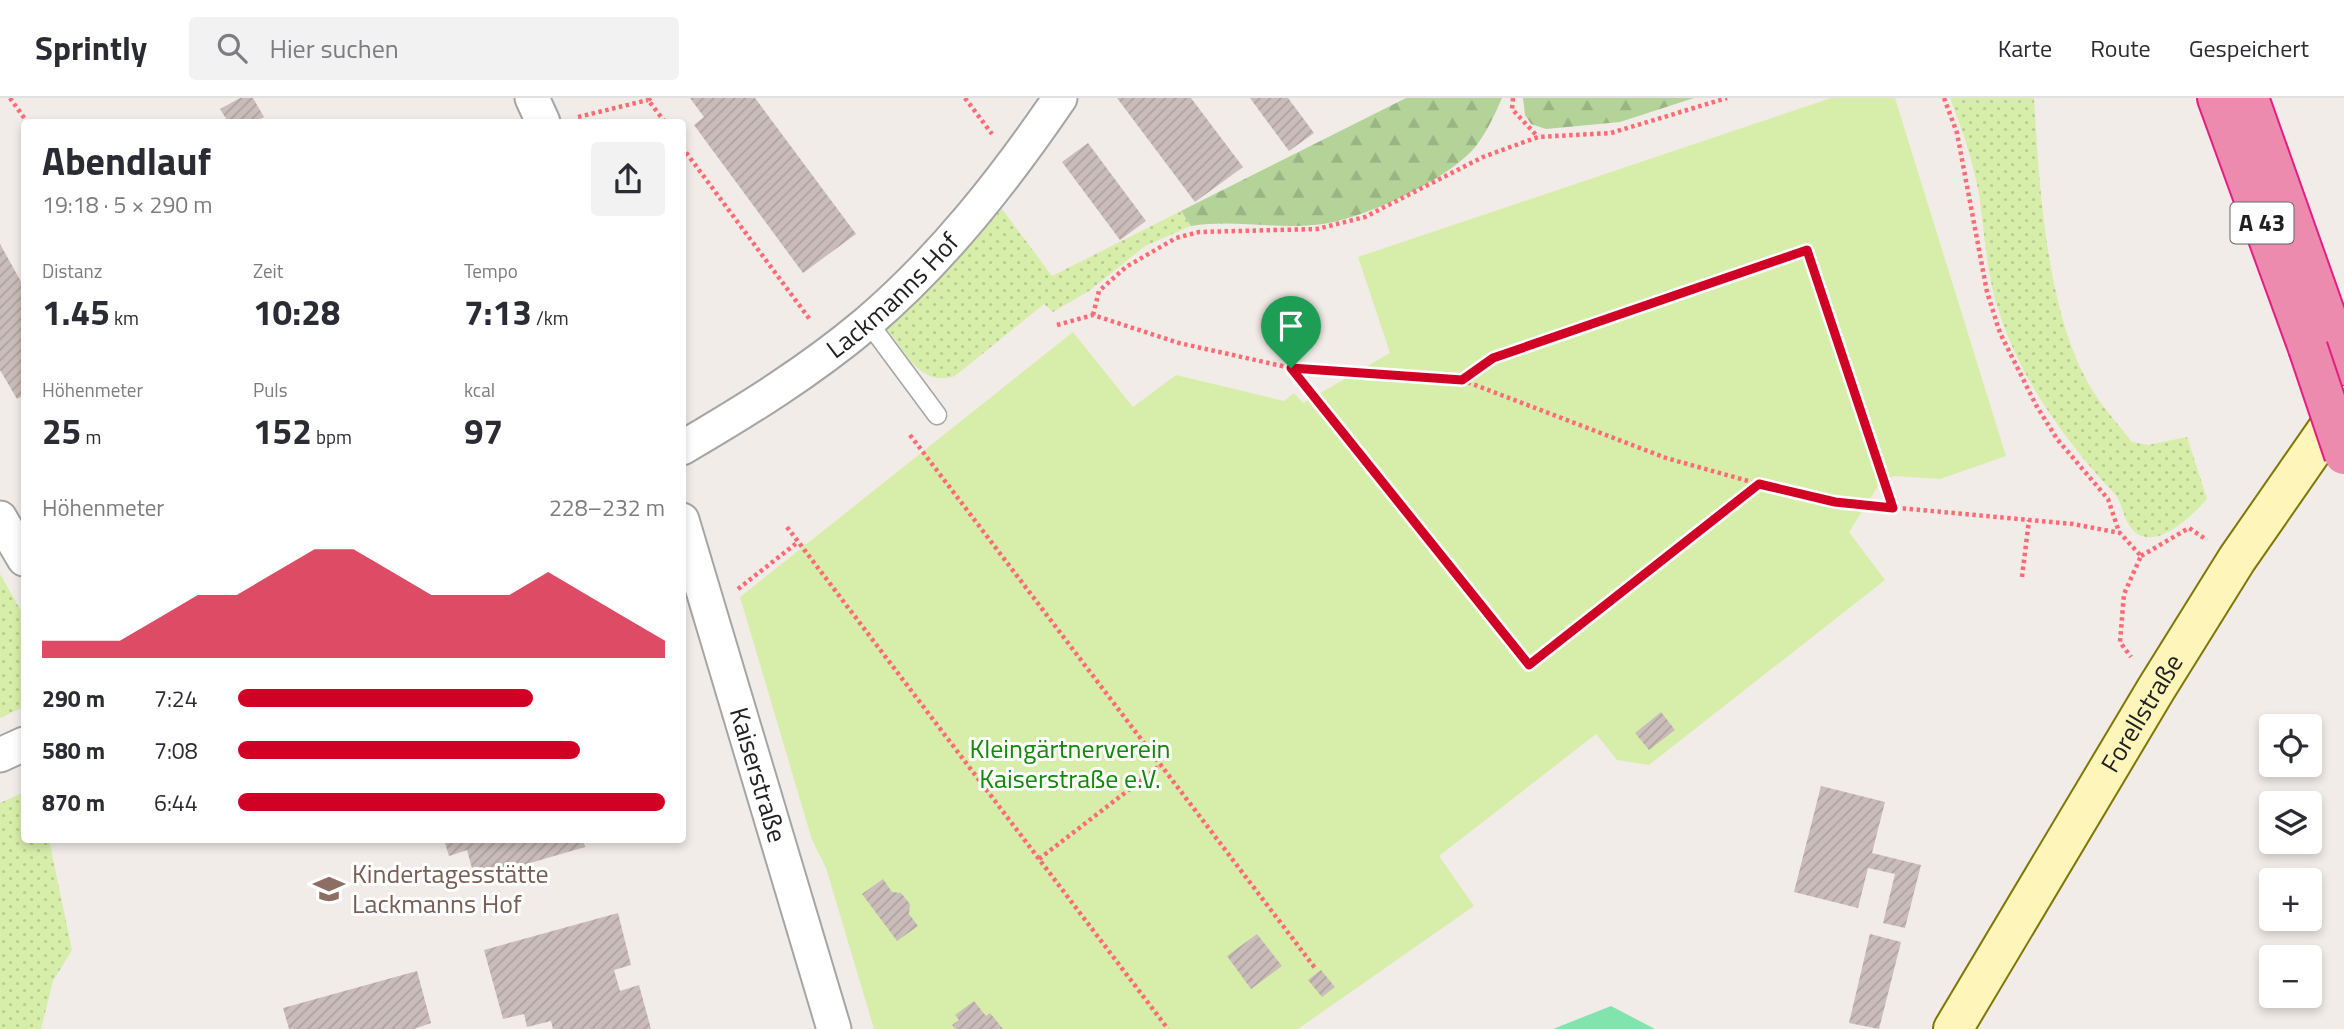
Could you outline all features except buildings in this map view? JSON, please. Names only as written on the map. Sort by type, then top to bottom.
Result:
[{"type":"highway","name":"A 43","points":[[2217,98],[2318,333],[2344,366]]},
{"type":"highway","name":"A 43","points":[[2249,98],[2318,333],[2344,455]]},
{"type":"street","points":[[532,98],[542,119]]},
{"type":"street","name":"Lackmanns Hof","points":[[686,446],[755,405],[833,350],[911,283],[990,196],[1060,98]]},
{"type":"street","name":"Forellstraße","points":[[1953,1029],[2237,559],[2344,405]]},
{"type":"street","points":[[0,518],[21,554]]},
{"type":"street","name":"Kaiserstraße","points":[[686,533],[834,1029]]},
{"type":"street","points":[[0,755],[21,745]]},
{"type":"lane","points":[[868,322],[937,415]]},
{"type":"path","points":[[9,98],[25,119]]},
{"type":"path","points":[[1513,98],[1512,110],[1538,138]]},
{"type":"path","points":[[1093,315],[1099,291],[1126,267],[1176,238],[1212,231],[1317,229],[1365,217],[1483,157],[1538,138],[1611,133],[1727,98]]},
{"type":"path","points":[[1944,98],[1957,133],[1987,292],[2000,333],[2050,428],[2108,499],[2120,533],[2141,556]]},
{"type":"path","points":[[572,119],[650,99],[663,119]]},
{"type":"path","points":[[686,151],[833,350]]},
{"type":"path","points":[[1462,380],[1493,358],[1807,250],[1893,508]]},
{"type":"path","points":[[1057,325],[1093,315],[1179,343],[1291,368],[1462,380],[1666,458],[1835,502],[2073,524],[2120,533]]},
{"type":"path","points":[[1291,368],[1529,665],[1759,484]]},
{"type":"path","points":[[911,435],[1315,968]]},
{"type":"path","points":[[2022,577],[2029,520]]},
{"type":"path","points":[[787,527],[1168,1029]]},
{"type":"path","points":[[2156,689],[2120,642],[2124,594],[2141,556],[2189,528],[2237,559]]},
{"type":"path","points":[[706,598],[737,589],[798,542]]},
{"type":"path","points":[[1039,859],[1161,765]]},
{"type":"green space","points":[[1406,98],[1502,98],[1484,135],[1463,159],[1424,185],[1377,208],[1332,222],[1283,226],[1222,223],[1191,226],[1181,211]]},
{"type":"green space","points":[[1523,98],[1694,98],[1620,122],[1546,129],[1531,124],[1525,115]]},
{"type":"green space","name":"Kleingärtnerverein Kaiserstraße e.V.","points":[[1831,98],[1895,98],[2006,456],[1940,479],[1895,476],[1880,483],[1849,532],[1885,580],[1649,765],[1617,760],[1596,734],[1439,856],[1474,906],[1298,1029],[874,1029],[826,868],[812,840],[740,597],[1073,332],[1133,407],[1176,375],[1284,401],[1294,393],[1303,403],[1390,353],[1358,257]]},
{"type":"green space","points":[[1950,98],[2034,98],[2047,243],[2062,317],[2073,351],[2092,389],[2132,442],[2148,445],[2187,437],[2207,499],[2170,531],[2148,537],[2138,534],[2129,525],[2116,496],[2058,426],[2015,353],[1995,299],[1977,182]]},
{"type":"green space","points":[[1002,209],[1052,276],[1181,211],[1191,226],[1145,246],[1089,291],[1053,312],[1044,304],[955,376],[932,377],[914,365],[886,328]]},
{"type":"green space","points":[[0,574],[21,611],[21,708],[0,718]]},
{"type":"green space","points":[[21,793],[21,843],[50,843],[72,950],[53,981],[41,1029],[0,1029],[0,803]]},
{"type":"green space","points":[[1611,1006],[1655,1029],[1553,1029]]},
{"type":"place","name":"Kindertagesstätte Lackmanns Hof","points":[[329,889]]},
{"type":"route","points":[[1807,250],[1893,508],[1835,502],[1759,484],[1529,665],[1291,368],[1462,380],[1493,358],[1807,250]]}]
